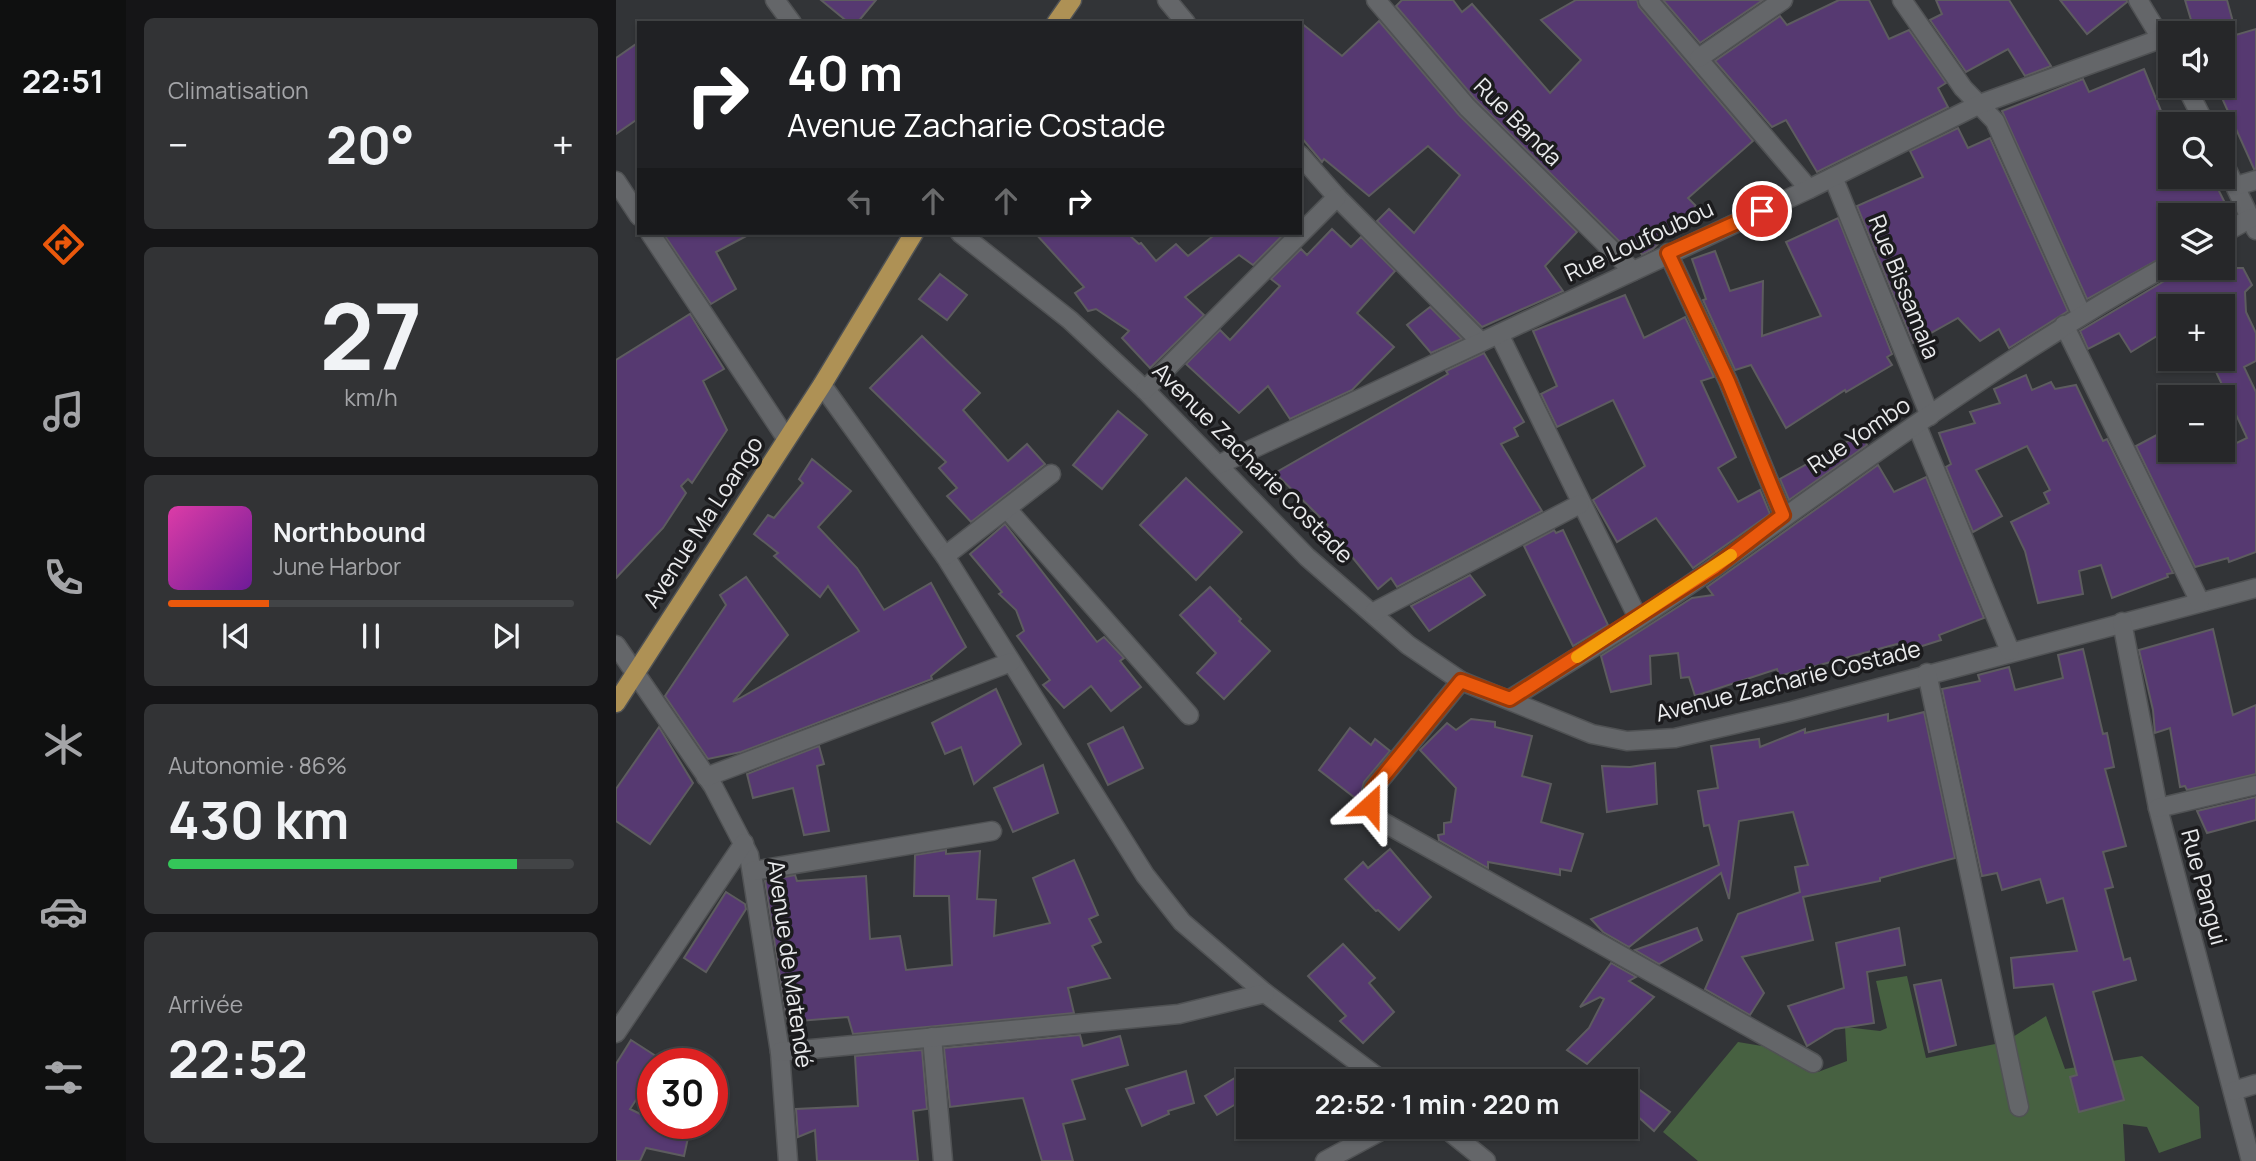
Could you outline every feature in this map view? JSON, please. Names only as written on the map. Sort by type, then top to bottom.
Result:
[{"type":"main road","points":[[1057,21],[1072,0]]},
{"type":"main road","name":"Avenue Ma Loango","points":[[616,703],[822,384],[913,235]]},
{"type":"street","points":[[775,0],[791,21]]},
{"type":"street","points":[[1167,0],[1184,21]]},
{"type":"street","name":"Rue Banda","points":[[1376,0],[1467,107],[1633,271]]},
{"type":"street","points":[[1648,0],[1809,189]]},
{"type":"street","points":[[1699,58],[1783,0]]},
{"type":"street","points":[[1902,0],[1963,88],[1995,121],[2081,313]]},
{"type":"street","points":[[2138,0],[2158,33]]},
{"type":"street","name":"Rue Loufoubou","points":[[1218,465],[1809,189],[1980,104],[2158,48]]},
{"type":"street","points":[[1302,157],[1337,197],[1480,341]]},
{"type":"street","name":"Rue Bissamala","points":[[1833,177],[2010,651]]},
{"type":"street","points":[[2235,230],[2254,224],[2236,186],[2256,180]]},
{"type":"street","points":[[616,181],[637,213]]},
{"type":"street","points":[[1302,232],[1337,197]]},
{"type":"street","points":[[651,235],[786,438]]},
{"type":"street","name":"Avenue Zacharie Costade","points":[[963,235],[1070,320],[1145,390],[1307,557],[1374,612],[1408,645],[1461,681],[1592,734],[1627,741],[1675,738],[2256,588]]},
{"type":"street","points":[[1145,390],[1299,235]]},
{"type":"street","points":[[1668,253],[1728,381],[1783,515]]},
{"type":"street","name":"Rue Yombo","points":[[1510,699],[1714,568],[1783,515],[2081,313],[2158,271]]},
{"type":"street","points":[[2064,325],[2200,602]]},
{"type":"street","points":[[1499,334],[1638,618]]},
{"type":"street","points":[[822,384],[945,556],[1145,875],[1182,922],[1265,993],[1367,1069]]},
{"type":"street","points":[[945,556],[1051,474]]},
{"type":"street","points":[[1374,612],[1580,504]]},
{"type":"street","points":[[1007,509],[1189,715]]},
{"type":"street","name":"Rue Pangui","points":[[2122,622],[2158,808],[2251,1161]]},
{"type":"street","name":"Avenue de Matendé","points":[[616,645],[706,777],[744,843],[753,871],[780,1052],[788,1161]]},
{"type":"street","points":[[706,777],[1011,662]]},
{"type":"street","points":[[1927,673],[2019,1107]]},
{"type":"street","points":[[1461,681],[1373,789],[1370,805],[1381,821],[1813,1063]]},
{"type":"street","points":[[2158,808],[2256,785]]},
{"type":"street","points":[[753,871],[992,831]]},
{"type":"street","points":[[616,1033],[744,843]]},
{"type":"street","points":[[780,1052],[1179,1014],[1265,993]]},
{"type":"street","points":[[932,1037],[943,1161]]},
{"type":"street","points":[[2233,1091],[2256,1084]]},
{"type":"street","points":[[1325,1161],[1366,1139]]},
{"type":"street","points":[[1459,1139],[1486,1161]]},
{"type":"green space","points":[[1907,976],[1926,1058],[2005,1042],[2046,1016],[2065,1069],[2142,1056],[2199,1107],[2201,1138],[2159,1153],[2147,1127],[2123,1124],[2125,1161],[1698,1161],[1663,1132],[1738,1042],[1799,1052],[1818,1072],[1847,1061],[1845,1027],[1880,1031],[1887,1028],[1876,981]]},
{"type":"building","points":[[821,0],[876,0],[859,21],[847,21]]},
{"type":"building","points":[[1402,0],[1453,0],[1462,12],[1472,4],[1550,93],[1581,60],[1541,20],[1576,0],[1637,0],[1639,7],[1753,141],[1688,198],[1696,206],[1653,249],[1642,255],[1633,237],[1623,245],[1475,99],[1396,6]]},
{"type":"building","points":[[1663,0],[1763,0],[1700,43]]},
{"type":"building","points":[[1839,0],[1869,0],[1889,39],[1909,30],[1946,83],[1938,88],[1948,107],[1817,172],[1786,120],[1772,127],[1715,61],[1780,16],[1787,25]]},
{"type":"building","points":[[1936,0],[2009,0],[2051,66],[2025,76],[2008,49],[1966,72],[1930,20],[1942,14]]},
{"type":"building","points":[[2060,0],[2127,0],[2127,2],[2087,34]]},
{"type":"building","points":[[2185,0],[2227,0],[2233,21],[2191,21]]},
{"type":"building","points":[[1379,21],[1459,115],[1577,232],[1545,266],[1563,291],[1482,327],[1377,221],[1389,209],[1414,233],[1460,175],[1428,146],[1369,196],[1324,159],[1322,162],[1302,138],[1302,24],[1342,56]]},
{"type":"building","points":[[2256,29],[2256,169],[2235,127],[2235,112],[2228,112],[2222,98],[2235,98],[2235,35]]},
{"type":"building","points":[[637,43],[637,119],[616,134],[616,58]]},
{"type":"building","points":[[2144,69],[2161,112],[2158,112],[2158,189],[2218,189],[2225,203],[2158,203],[2158,260],[2087,299],[2002,111],[2083,79],[2089,92]]},
{"type":"building","points":[[1958,128],[1968,148],[1990,138],[2068,311],[2009,348],[1999,329],[1980,341],[1958,318],[1913,343],[1857,206],[1923,177],[1910,151]]},
{"type":"building","points":[[1838,218],[1892,354],[1887,357],[1892,365],[1846,392],[1845,390],[1786,428],[1751,365],[1735,370],[1703,300],[1706,299],[1692,259],[1715,251],[1730,291],[1763,281],[1762,336],[1821,316],[1786,242]]},
{"type":"building","points":[[1332,229],[1351,247],[1361,237],[1395,271],[1357,313],[1394,347],[1352,390],[1290,419],[1268,386],[1239,413],[1186,364],[1220,330],[1230,340],[1280,286],[1271,279],[1301,249],[1307,255]]},
{"type":"building","points":[[664,235],[748,235],[716,252],[736,289],[711,304]]},
{"type":"building","points":[[1037,235],[1129,235],[1141,243],[1156,261],[1176,244],[1188,256],[1212,235],[1283,235],[1253,265],[1239,255],[1185,297],[1204,315],[1150,368],[1122,338],[1129,331],[1096,309],[1088,311],[1075,293],[1084,287]]},
{"type":"building","points":[[2235,268],[2243,268],[2252,285],[2245,292],[2246,312],[2256,333],[2256,361],[2244,367],[2256,392],[2256,552],[2229,562],[2228,558],[2195,567],[2136,446],[2158,434],[2158,462],[2235,462],[2235,444],[2247,438],[2235,412],[2235,385],[2222,385],[2216,371],[2235,371],[2235,294],[2158,294],[2158,335],[2131,352],[2119,333],[2088,349],[2080,331],[2166,280],[2235,280]]},
{"type":"building","points":[[940,274],[967,295],[947,320],[919,299]]},
{"type":"building","points":[[1625,295],[1644,338],[1685,317],[1714,377],[1701,381],[1736,457],[1718,468],[1738,502],[1760,490],[1770,514],[1693,568],[1656,518],[1617,542],[1593,500],[1645,466],[1613,400],[1557,427],[1541,394],[1557,386],[1533,331]]},
{"type":"building","points":[[1430,307],[1462,339],[1431,353],[1407,325]]},
{"type":"building","points":[[690,314],[724,369],[703,381],[727,430],[692,483],[688,479],[681,486],[686,493],[663,528],[616,578],[616,360]]},
{"type":"building","points":[[922,336],[980,393],[963,410],[1008,461],[1027,444],[1045,464],[971,522],[947,496],[957,488],[939,468],[946,462],[870,388]]},
{"type":"building","points":[[1484,353],[1524,422],[1514,428],[1518,436],[1501,444],[1542,511],[1397,587],[1391,578],[1378,589],[1344,547],[1339,552],[1320,532],[1328,525],[1275,473],[1448,374],[1446,371]]},
{"type":"building","points":[[2026,375],[2032,390],[2051,382],[2055,389],[2076,385],[2103,441],[2107,439],[2173,573],[2167,574],[2168,577],[2112,598],[2101,565],[2079,571],[2083,594],[2038,603],[2025,551],[2011,522],[2049,503],[2044,493],[2050,490],[2027,446],[1976,470],[2002,516],[1973,532],[1946,467],[1951,464],[1939,433],[1975,423],[1970,412],[2000,403],[1994,389]]},
{"type":"building","points":[[1118,411],[1147,435],[1102,489],[1073,465]]},
{"type":"building","points":[[1861,434],[1867,445],[1789,500],[1780,479]]},
{"type":"building","points":[[812,459],[851,491],[818,527],[857,568],[884,610],[931,583],[966,647],[931,676],[932,679],[741,752],[708,759],[665,696],[726,605],[720,595],[746,577],[788,635],[733,702],[859,631],[828,586],[820,597],[774,556],[778,553],[754,534],[768,515],[774,518],[803,483],[799,479]]},
{"type":"building","points":[[1878,465],[1894,492],[1926,477],[1984,618],[1939,635],[1941,640],[1900,653],[1897,644],[1779,676],[1777,669],[1695,696],[1689,677],[1681,678],[1678,653],[1650,656],[1651,684],[1611,692],[1601,656],[1692,598],[1713,595],[1707,587]]},
{"type":"building","points":[[1186,478],[1242,532],[1196,580],[1140,525]]},
{"type":"building","points":[[1005,524],[1097,642],[1104,637],[1124,658],[1120,661],[1141,687],[1111,711],[1091,686],[1064,708],[1043,685],[1050,680],[1017,636],[1024,631],[1016,610],[999,594],[1002,592],[970,554]]},
{"type":"building","points":[[1554,530],[1556,533],[1563,530],[1608,625],[1573,646],[1524,546]]},
{"type":"building","points":[[1470,575],[1485,595],[1429,631],[1411,606]]},
{"type":"building","points":[[1210,587],[1270,651],[1224,699],[1197,673],[1216,653],[1180,615]]},
{"type":"building","points":[[2213,629],[2233,715],[2256,705],[2256,774],[2187,790],[2185,786],[2180,787],[2170,728],[2155,733],[2153,710],[2139,650]]},
{"type":"building","points":[[2083,649],[2103,734],[2107,733],[2114,767],[2105,769],[2126,846],[2103,852],[2113,887],[2105,889],[2124,960],[2130,958],[2136,980],[2093,992],[2124,1100],[2079,1112],[2070,1077],[2077,1075],[2053,984],[2014,988],[2011,958],[2077,951],[2063,898],[2047,903],[2040,879],[2002,890],[1997,873],[1982,876],[1942,689],[1980,681],[1978,675],[2009,667],[2015,690],[2063,678],[2058,655]]},
{"type":"building","points":[[996,689],[1021,744],[974,784],[961,747],[945,754],[932,723]]},
{"type":"building","points":[[1924,712],[1955,858],[1880,878],[1880,881],[1803,897],[1813,940],[1742,957],[1764,993],[1750,1015],[1705,989],[1738,914],[1800,892],[1795,867],[1808,865],[1793,812],[1739,821],[1729,899],[1721,873],[1629,947],[1603,932],[1591,919],[1719,865],[1709,825],[1704,826],[1698,791],[1718,788],[1711,746],[1759,739],[1760,747],[1805,729],[1805,733],[1888,714],[1888,721]]},
{"type":"building","points":[[1471,719],[1495,722],[1495,727],[1532,736],[1522,776],[1551,784],[1541,822],[1583,834],[1571,871],[1560,869],[1560,875],[1488,862],[1488,868],[1439,840],[1438,835],[1444,834],[1444,823],[1451,822],[1456,788],[1420,750],[1447,723],[1456,730]]},
{"type":"building","points":[[659,727],[693,783],[650,844],[616,821],[616,789]]},
{"type":"building","points":[[1123,727],[1143,768],[1108,785],[1088,744]]},
{"type":"building","points":[[1350,728],[1371,745],[1375,739],[1390,751],[1364,782],[1359,801],[1319,770]]},
{"type":"building","points":[[819,746],[824,764],[817,766],[829,831],[804,835],[793,788],[753,798],[747,774]]},
{"type":"building","points":[[1655,763],[1657,804],[1607,812],[1602,766],[1630,767]]},
{"type":"building","points":[[1043,765],[1058,813],[1013,832],[994,788]]},
{"type":"building","points":[[2256,797],[2256,820],[2207,833],[2197,811]]},
{"type":"building","points":[[1390,849],[1431,897],[1399,930],[1345,879],[1363,862],[1368,868]]},
{"type":"building","points":[[946,850],[946,854],[980,851],[977,899],[996,900],[994,936],[1050,923],[1033,878],[1074,860],[1098,915],[1089,919],[1101,942],[1092,946],[1110,978],[1068,988],[1074,1013],[853,1034],[848,1017],[787,1022],[765,881],[795,875],[797,881],[866,876],[870,939],[900,936],[906,970],[952,965],[949,896],[914,896],[915,855]]},
{"type":"building","points":[[726,892],[745,904],[746,909],[706,972],[684,958]]},
{"type":"building","points":[[1697,928],[1702,940],[1659,964],[1635,950]]},
{"type":"building","points":[[1899,928],[1905,965],[1867,972],[1874,1023],[1835,1029],[1807,1046],[1788,1006],[1844,988],[1836,943]]},
{"type":"building","points":[[1343,944],[1375,978],[1369,983],[1394,1012],[1363,1043],[1340,1021],[1346,1016],[1308,976]]},
{"type":"building","points":[[1611,963],[1636,977],[1629,981],[1654,997],[1587,1064],[1567,1050],[1589,1028],[1604,999],[1600,997],[1580,1007]]},
{"type":"building","points":[[1941,980],[1956,1045],[1929,1052],[1914,985]]},
{"type":"building","points":[[1080,1035],[1083,1046],[1120,1036],[1128,1065],[1072,1080],[1085,1119],[1063,1124],[1073,1161],[1042,1161],[1023,1098],[950,1107],[944,1048]]},
{"type":"building","points":[[631,1040],[643,1048],[637,1048],[637,1098],[630,1109],[637,1112],[637,1139],[688,1139],[684,1156],[646,1148],[640,1161],[616,1161],[616,1064]]},
{"type":"building","points":[[922,1050],[927,1109],[913,1111],[918,1161],[817,1161],[815,1130],[798,1137],[796,1109],[858,1106],[855,1056]]},
{"type":"building","points":[[1186,1071],[1194,1103],[1168,1111],[1169,1114],[1142,1126],[1126,1089]]},
{"type":"building","points":[[1236,1077],[1236,1104],[1217,1115],[1205,1096]]},
{"type":"building","points":[[1638,1089],[1670,1112],[1654,1131],[1638,1117]]},
{"type":"slow traffic","points":[[1577,657],[1731,555]]},
{"type":"route","points":[[1370,805],[1373,789],[1461,681],[1510,699],[1714,568],[1783,515],[1728,381],[1668,253],[1762,211]]}]
